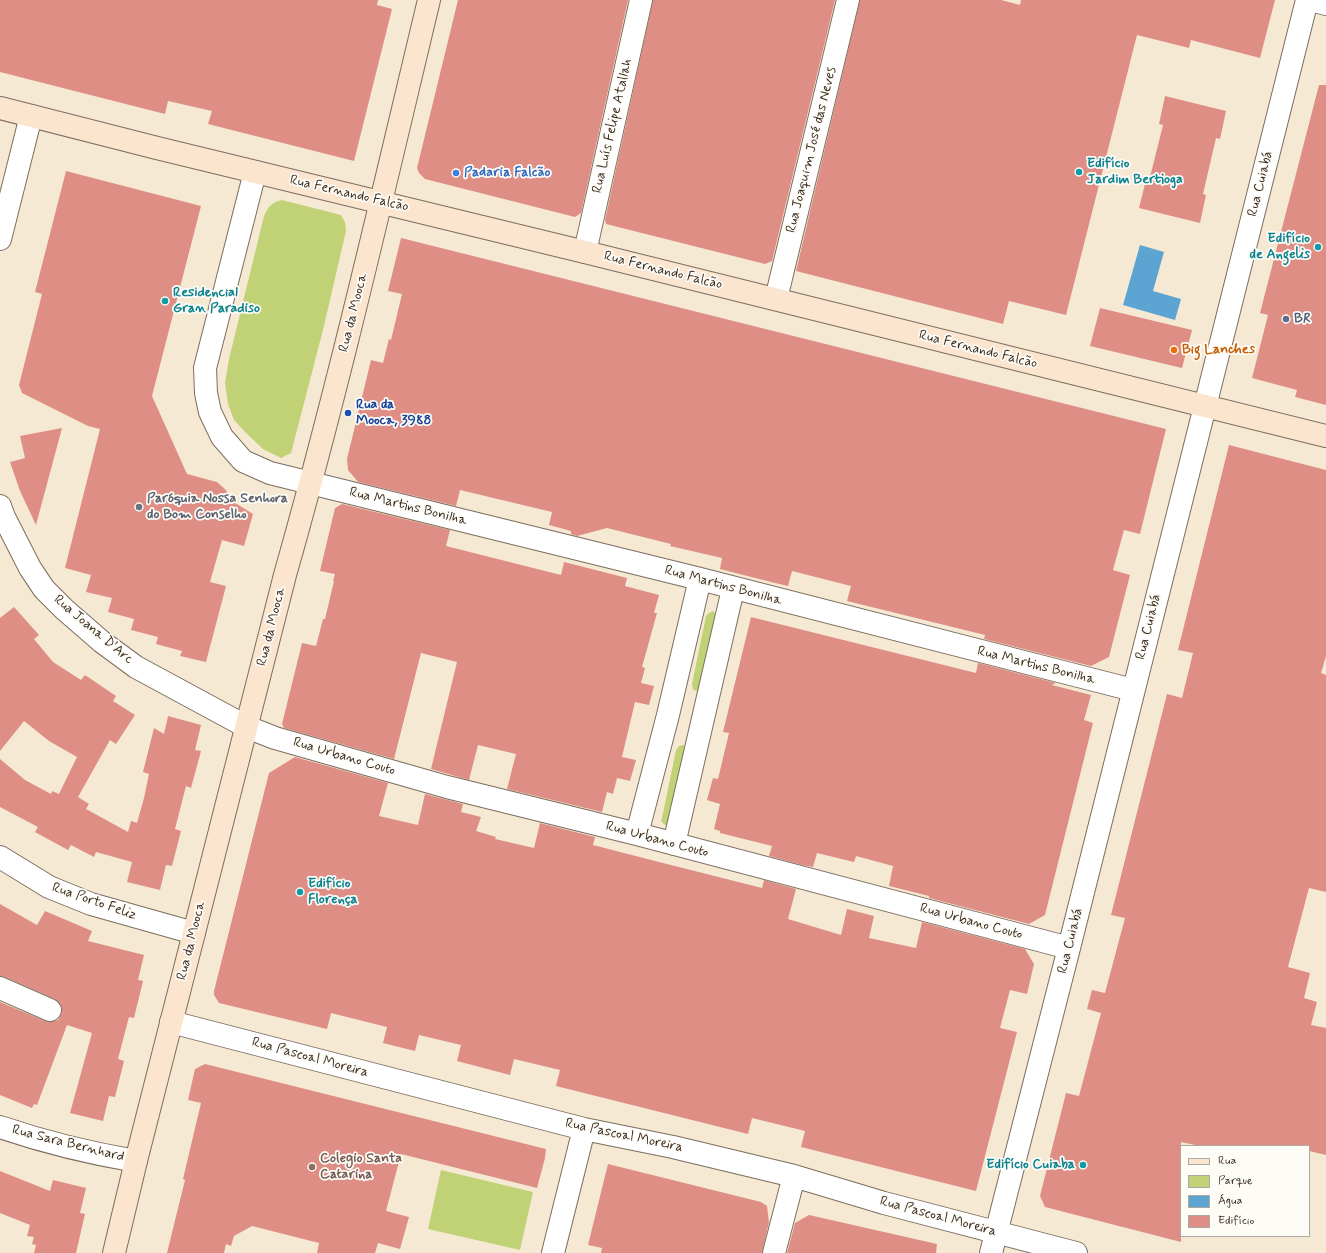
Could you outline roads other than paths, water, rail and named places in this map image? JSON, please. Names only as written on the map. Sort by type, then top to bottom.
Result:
[{"type":"main road","name":"Rua da Mooca","points":[[114,1253],[171,1022],[285,575],[311,483],[429,0]]},
{"type":"main road","name":"Rua Fernando Falcão","points":[[0,108],[1326,436]]},
{"type":"street","name":"Rua Luís Felipe Atallah","points":[[585,252],[641,0]]},
{"type":"street","name":"Rua Joaquim José das Neves","points":[[776,299],[848,0]]},
{"type":"street","name":"Rua Cuiabá","points":[[993,1243],[1069,948],[1307,0]]},
{"type":"street","points":[[1311,0],[1326,4]]},
{"type":"street","points":[[0,238],[31,116]]},
{"type":"street","name":"Rua Martins Bonilha","points":[[255,172],[206,368],[206,393],[210,412],[222,437],[243,461],[270,472],[311,483],[700,579],[733,589],[1134,690]]},
{"type":"street","name":"Rua Joana D'Arc","points":[[0,506],[30,568],[44,589],[75,618],[102,642],[136,667],[247,727]]},
{"type":"street","points":[[637,834],[668,715],[700,579]]},
{"type":"street","points":[[674,844],[733,589]]},
{"type":"street","points":[[668,715],[702,721]]},
{"type":"street","name":"Rua Urbano Couto","points":[[247,727],[275,738],[447,787],[637,834],[1069,948]]},
{"type":"street","name":"Rua Porto Feliz","points":[[0,857],[49,887],[91,904],[194,934]]},
{"type":"street","points":[[0,988],[50,1010]]},
{"type":"street","name":"Rua Pascoal Moreira","points":[[171,1022],[584,1129],[673,1147],[794,1176],[884,1203],[993,1243],[1076,1253]]},
{"type":"street","name":"Rua Sara Bernhard","points":[[0,1127],[33,1138],[86,1152],[136,1161]]},
{"type":"street","points":[[552,1253],[584,1129]]},
{"type":"street","points":[[774,1253],[794,1176]]},
{"type":"water","points":[[1140,245],[1164,252],[1153,291],[1181,299],[1175,320],[1123,305]]},
{"type":"place","name":"Edifício Jardim Bertioga","points":[[1079,172]]},
{"type":"place","name":"Padaria Falcão","points":[[456,173]]},
{"type":"place","name":"Edifício de Angelis","points":[[1318,247]]},
{"type":"place","name":"Residencial Gran Paradiso","points":[[165,301]]},
{"type":"place","name":"BR","points":[[1286,319]]},
{"type":"place","name":"Big Lanches","points":[[1174,350]]},
{"type":"place","name":"Rua da Mooca, 3988","points":[[348,413]]},
{"type":"place","name":"Paróquia Nossa Senhora do Bom Conselho","points":[[139,507]]},
{"type":"place","name":"Edifício Florença","points":[[300,892]]},
{"type":"place","name":"Edifício Cuiaba","points":[[1083,1165]]},
{"type":"place","name":"Colegio Santa Catarina","points":[[312,1167]]}]
